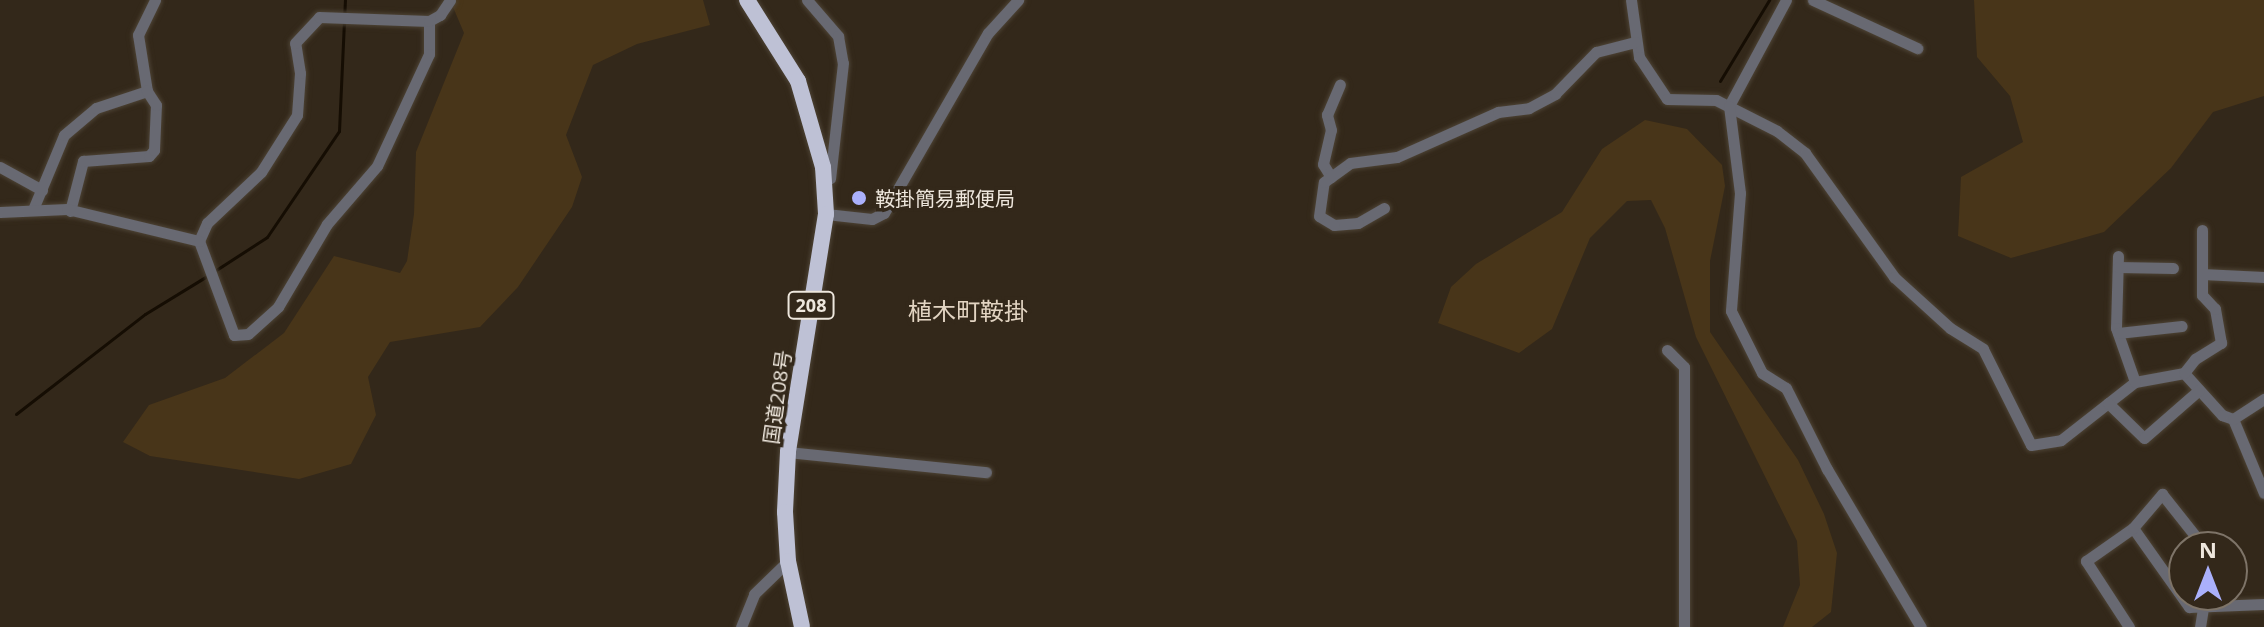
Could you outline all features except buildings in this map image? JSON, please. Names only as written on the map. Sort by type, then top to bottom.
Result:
[{"type":"highway","name":"国道208号","points":[[747,0],[798,81],[823,167],[826,214],[788,452],[788,561],[802,627]]},
{"type":"street","points":[[70,211],[83,161],[149,156],[154,150],[156,105],[147,91],[138,35],[155,0]]},
{"type":"street","points":[[429,21],[429,54],[377,166],[327,224],[278,307],[248,334],[234,335],[199,241],[207,223],[261,172],[297,115],[300,73],[295,43],[319,17],[429,21],[440,15],[450,0]]},
{"type":"street","points":[[807,0],[838,36],[843,63],[826,214],[872,219],[884,213],[988,33],[1018,0]]},
{"type":"street","points":[[1631,0],[1635,42],[1650,79],[1667,99],[1705,98],[1729,106],[1777,131],[1805,153],[1905,290],[1983,349],[2031,445],[2061,440],[2135,382],[2184,373],[2195,359],[2221,343],[2215,309],[2202,295],[2202,230]]},
{"type":"street","points":[[1786,0],[1729,106],[1740,193],[1731,311],[1762,373],[1786,388],[1827,469],[1921,627]]},
{"type":"street","points":[[1813,0],[1917,48]]},
{"type":"street","points":[[1384,208],[1358,223],[1334,225],[1319,216],[1324,182],[1350,163],[1397,157],[1498,112],[1529,108],[1555,94],[1596,52],[1635,42]]},
{"type":"street","points":[[1331,177],[1323,164],[1331,130],[1327,115],[1340,85]]},
{"type":"street","points":[[34,207],[64,135],[96,108],[147,91]]},
{"type":"street","points":[[0,167],[42,190]]},
{"type":"street","points":[[0,212],[34,207],[70,211],[199,241]]},
{"type":"street","points":[[2135,382],[2118,333],[2118,261],[2173,268]]},
{"type":"street","points":[[2202,274],[2264,277]]},
{"type":"street","points":[[2118,333],[2182,326]]},
{"type":"street","points":[[1667,350],[1684,367],[1684,627]]},
{"type":"street","points":[[2184,373],[2222,415],[2233,419],[2264,493]]},
{"type":"street","points":[[2108,403],[2144,438],[2199,390]]},
{"type":"street","points":[[2233,419],[2264,399]]},
{"type":"street","points":[[788,452],[986,472]]},
{"type":"street","points":[[2129,627],[2086,564],[2133,528],[2165,494],[2192,531]]},
{"type":"street","points":[[2133,528],[2168,577]]},
{"type":"street","points":[[741,627],[754,594],[788,561]]},
{"type":"shaded area","points":[[450,0],[703,0],[710,25],[637,44],[593,65],[566,135],[582,177],[572,207],[518,287],[480,327],[390,342],[368,377],[376,415],[351,464],[299,479],[150,456],[123,442],[149,405],[225,378],[284,333],[334,256],[400,273],[407,261],[414,214],[416,152],[464,33]]},
{"type":"shaded area","points":[[1974,0],[2264,0],[2264,96],[2213,112],[2171,168],[2104,232],[2011,258],[1958,236],[1961,177],[2023,142],[2010,96],[1977,57]]},
{"type":"shaded area","points":[[1645,120],[1687,129],[1722,165],[1725,186],[1710,261],[1710,332],[1798,460],[1824,514],[1837,553],[1831,612],[1812,627],[1783,627],[1800,585],[1797,541],[1696,337],[1665,228],[1651,200],[1627,201],[1590,238],[1552,329],[1519,353],[1438,323],[1451,287],[1476,264],[1562,212],[1602,149]]},
{"type":"waterway","points":[[213,272],[267,237],[339,131],[345,0]]},
{"type":"waterway","points":[[1720,81],[1769,0]]},
{"type":"waterway","points":[[16,414],[145,314],[207,276]]},
{"type":"place","name":"鞍掛簡易郵便局","points":[[859,198]]},
{"type":"district","name":"植木町鞍掛","points":[[968,311]]}]
